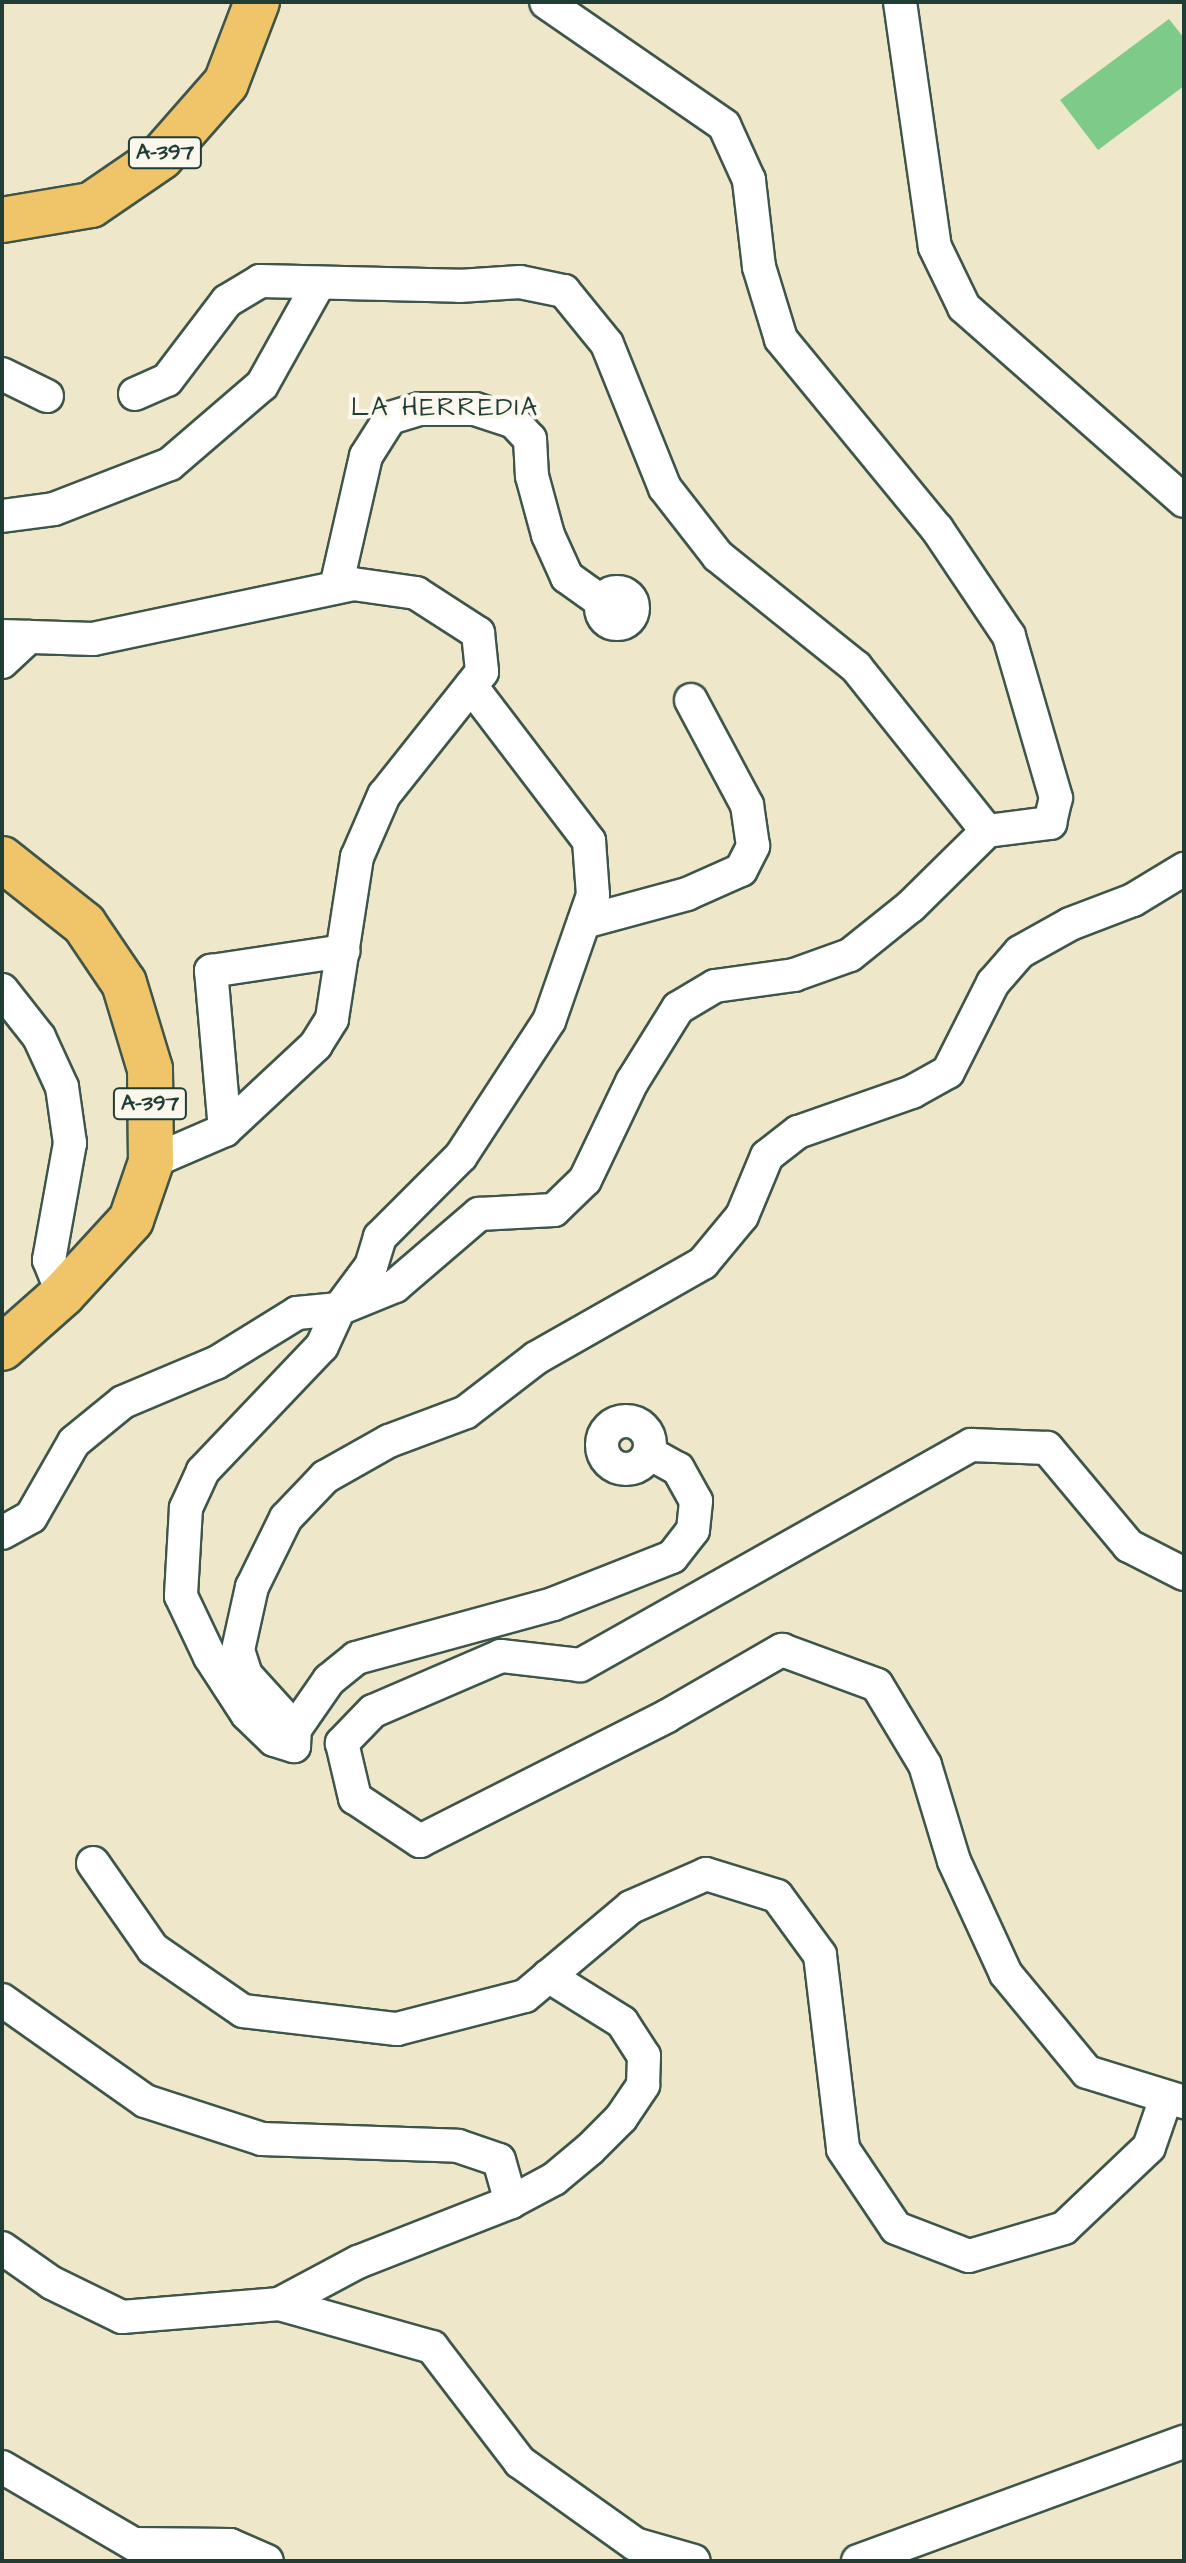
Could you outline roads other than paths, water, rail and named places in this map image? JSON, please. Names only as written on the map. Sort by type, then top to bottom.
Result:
[{"type":"main road","name":"A-397","points":[[2,220],[91,205],[161,157],[226,83],[257,2]]},
{"type":"main road","name":"A-397","points":[[2,859],[84,924],[124,983],[150,1069],[151,1162],[131,1220],[63,1294],[2,1348]]},
{"type":"street","points":[[2,1533],[31,1517],[74,1442],[123,1402],[216,1363],[297,1313],[339,1309],[395,1286],[479,1214],[554,1210],[585,1180],[632,1082],[678,1008],[715,986],[794,975],[850,955],[911,906],[987,831],[1050,823],[1056,798],[1009,636],[937,529],[781,339],[759,267],[749,180],[724,125],[546,2]]},
{"type":"street","points":[[900,2],[935,247],[964,307],[1184,501]]},
{"type":"street","points":[[135,394],[167,380],[227,301],[260,281],[520,282],[564,291],[607,344],[665,488],[718,556],[856,667],[987,831]]},
{"type":"street","points":[[2,516],[54,509],[170,464],[262,385],[319,283]]},
{"type":"street","points":[[2,374],[47,396]]},
{"type":"street","points":[[336,587],[366,456],[390,418],[420,409],[475,409],[514,422],[530,439],[532,476],[548,535],[567,577],[602,602]]},
{"type":"street","points":[[2,662],[15,636],[93,639],[353,584],[416,593],[478,633],[482,672],[384,795],[357,857],[332,1019],[316,1045],[225,1130],[151,1162]]},
{"type":"street","points":[[471,686],[589,841],[593,895],[549,1021],[461,1156],[380,1237],[371,1266],[339,1309],[322,1346],[203,1471],[186,1508],[181,1596],[192,1622],[247,1714],[274,1740],[294,1746],[295,1729],[329,1680],[356,1658],[553,1604],[672,1557],[693,1530],[696,1501],[678,1469],[649,1453]]},
{"type":"street","points":[[584,922],[687,894],[741,870],[753,846],[747,805],[691,700]]},
{"type":"street","points":[[295,1729],[246,1675],[238,1650],[252,1587],[286,1518],[325,1477],[389,1441],[466,1412],[536,1358],[703,1263],[742,1216],[767,1156],[798,1132],[912,1092],[948,1072],[993,983],[1020,952],[1070,924],[1133,900],[1184,869]]},
{"type":"street","points":[[225,1130],[211,971],[343,951]]},
{"type":"street","points":[[2,990],[39,1037],[62,1087],[70,1143],[49,1260],[63,1294]]},
{"type":"street","points":[[93,1863],[153,1949],[243,2011],[397,2029],[525,1996],[631,1907],[706,1874],[777,1896],[820,1955],[843,2149],[896,2228],[969,2256],[1064,2228],[1149,2147],[1175,2100],[1087,2072],[1006,1974],[954,1861],[925,1765],[877,1685],[782,1650],[667,1716],[420,1841],[355,1798],[342,1743],[373,1711],[501,1656],[580,1665],[971,1445],[1047,1448],[1129,1546],[1184,1574]]},
{"type":"street","points":[[279,2304],[358,2262],[511,2202],[554,2179],[621,2118],[643,2085],[644,2056],[622,2022],[548,1976]]},
{"type":"street","points":[[2,2000],[145,2101],[262,2139],[458,2146],[499,2160],[511,2202]]},
{"type":"street","points":[[2,2248],[52,2283],[122,2317],[279,2304],[432,2347],[520,2462],[635,2544],[694,2561]]},
{"type":"street","points":[[858,2561],[1184,2442]]},
{"type":"street","points":[[2,2467],[134,2544],[230,2545],[267,2561]]},
{"type":"district","name":"LA HERREDIA","points":[[445,408]]}]
